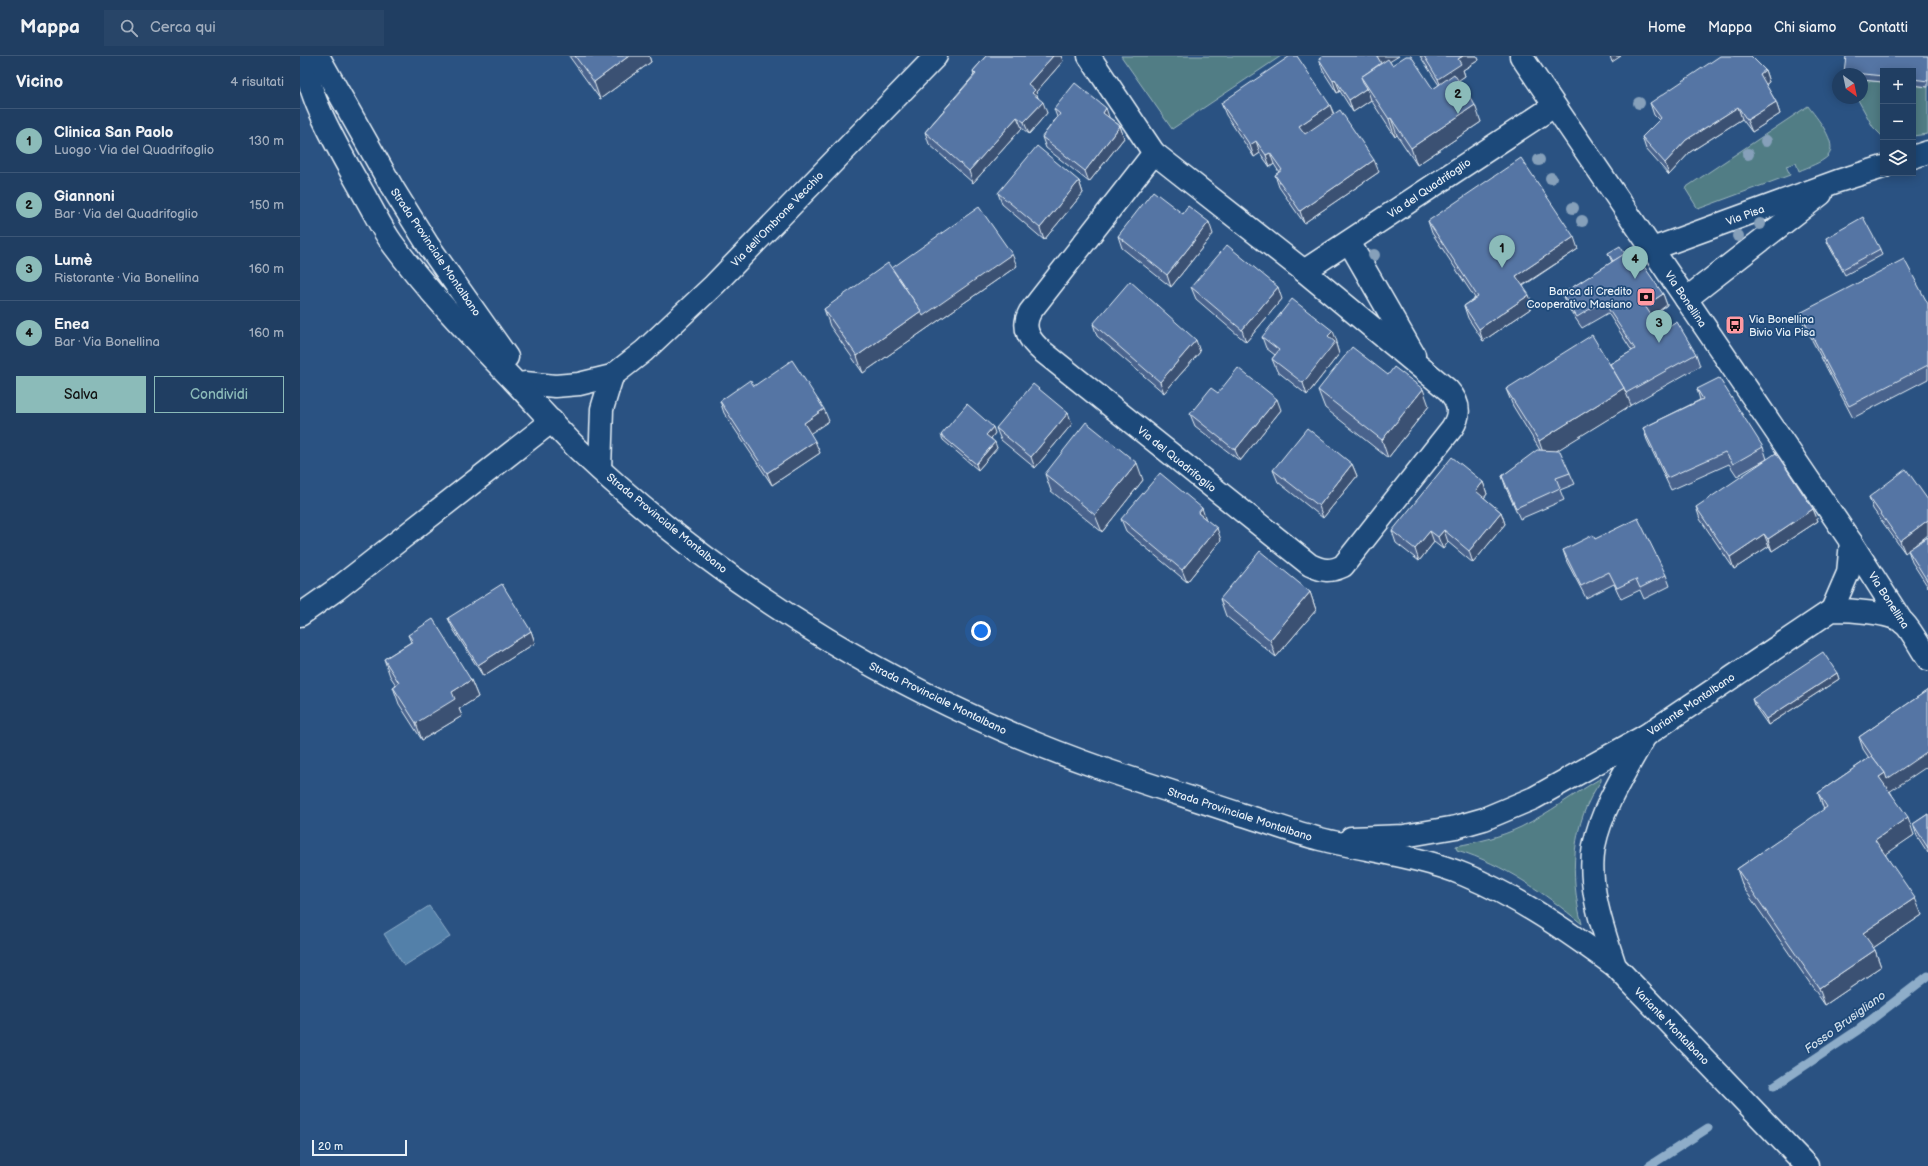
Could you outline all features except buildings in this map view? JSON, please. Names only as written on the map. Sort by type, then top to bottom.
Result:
[{"type":"street","name":"Strada Provinciale Montalbano","points":[[301,56],[319,110],[389,239],[431,293],[552,421],[600,469],[641,505],[758,595],[830,641],[897,680],[976,718],[1040,746],[1122,775],[1318,838],[1434,864],[1460,873],[1491,886],[1524,904],[1563,928],[1615,966]]},
{"type":"street","name":"Strada Provinciale Montalbano","points":[[318,56],[388,180],[428,245],[552,421]]},
{"type":"street","name":"Via dell'Ombrone Vecchio","points":[[525,383],[555,386],[579,384],[612,376],[644,351],[714,284],[936,56]]},
{"type":"street","points":[[1089,56],[1154,154]]},
{"type":"street","name":"Via Bonellina","points":[[1521,56],[1851,542],[1928,659]]},
{"type":"street","name":"Via del Quadrifoglio","points":[[1304,271],[1554,106]]},
{"type":"street","points":[[1916,156],[1928,152]]},
{"type":"street","name":"Via del Quadrifoglio","points":[[1154,154],[1304,271],[1448,390],[1458,403],[1459,411],[1455,423],[1343,566],[1332,571],[1321,570],[1310,565],[1042,351],[1030,338],[1026,323],[1030,312],[1154,154]]},
{"type":"street","name":"Via Pisa","points":[[1652,249],[1838,181],[1880,168]]},
{"type":"street","name":"Via Pisa","points":[[1686,299],[1838,181]]},
{"type":"street","points":[[1349,242],[1420,367]]},
{"type":"street","points":[[600,469],[602,408],[612,376]]},
{"type":"street","points":[[300,615],[337,589],[552,421]]},
{"type":"street","points":[[1851,542],[1848,573],[1832,610],[1862,611],[1890,617],[1904,623]]},
{"type":"street","name":"Variante Montalbano","points":[[1807,1166],[1615,966],[1602,927],[1595,894],[1593,869],[1594,848],[1605,811],[1645,736],[1832,610]]},
{"type":"street","name":"Strada Provinciale Montalbano","points":[[1318,838],[1404,836],[1456,827],[1484,819],[1534,798],[1645,736]]},
{"type":"green space","points":[[1121,56],[1281,56],[1172,129]]},
{"type":"green space","points":[[1868,81],[1880,82],[1880,134],[1873,127],[1860,104],[1868,104]]},
{"type":"green space","points":[[1916,85],[1928,87],[1928,134],[1916,136]]},
{"type":"green space","points":[[1808,106],[1821,123],[1829,137],[1831,151],[1828,156],[1818,163],[1799,171],[1796,163],[1786,166],[1790,175],[1698,209],[1685,188]]},
{"type":"green space","points":[[1601,778],[1601,781],[1591,797],[1584,814],[1578,832],[1575,850],[1575,887],[1582,924],[1538,890],[1523,881],[1491,863],[1457,850],[1456,846],[1489,839],[1521,827],[1542,816]]},
{"type":"water","points":[[429,906],[450,937],[404,966],[384,934]]},
{"type":"waterway","name":"Fosso Brusigliano","points":[[1774,1086],[1858,1030],[1928,976]]},
{"type":"waterway","name":"Fosso Brusigliano","points":[[1649,1166],[1708,1128]]},
{"type":"place","name":"Giannoni","points":[[1458,114]]},
{"type":"place","name":"Clinica San Paolo","points":[[1502,268]]},
{"type":"place","name":"Enea","points":[[1635,279]]},
{"type":"place","name":"Banca di Credito Cooperativo Masiano","points":[[1646,297]]},
{"type":"place","name":"Via Bonellina Bivio Via Pisa","points":[[1735,325]]},
{"type":"place","name":"Lumè","points":[[1659,343]]}]
